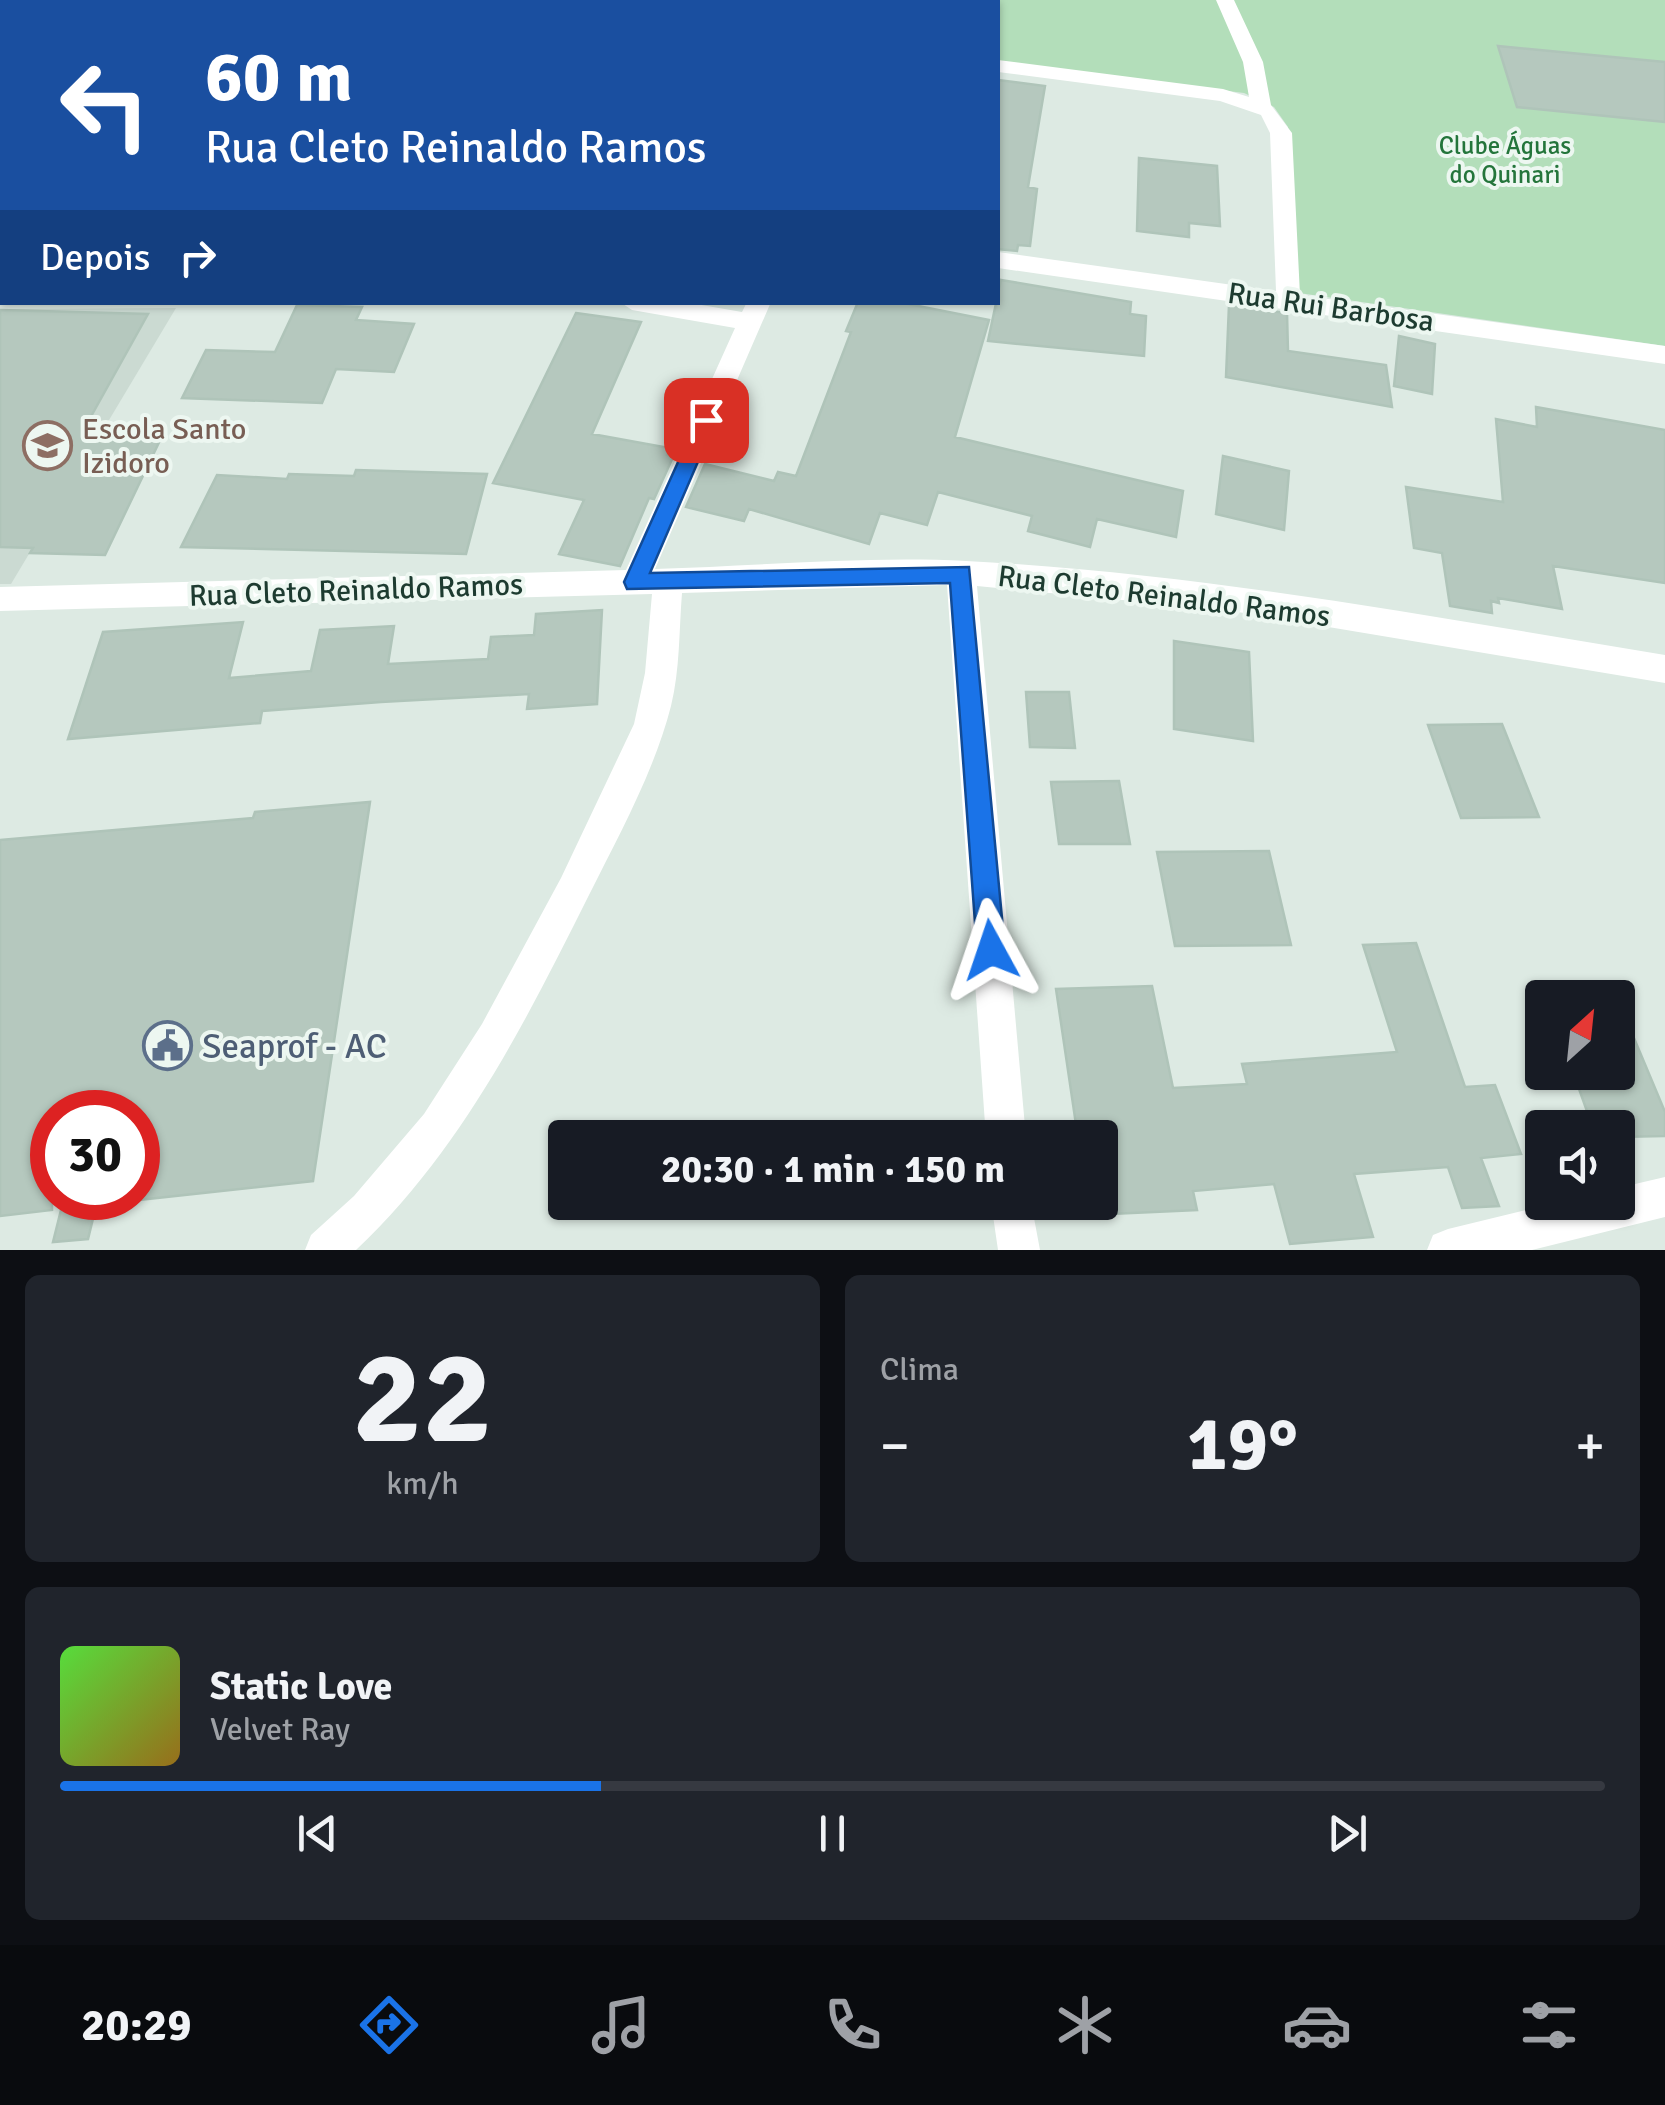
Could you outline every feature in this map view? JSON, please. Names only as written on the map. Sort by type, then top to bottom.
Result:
[{"type":"street","points":[[1226,0],[1254,62],[1261,106]]},
{"type":"street","points":[[1000,66],[1211,93],[1261,106],[1279,124],[1288,300]]},
{"type":"street","name":"Rua Rui Barbosa","points":[[1000,260],[1665,355]]},
{"type":"street","points":[[635,582],[754,312],[669,305]]},
{"type":"street","points":[[961,574],[1005,1120]]},
{"type":"street","name":"Rua Cleto Reinaldo Ramos","points":[[0,599],[961,574],[1042,577],[1229,600],[1665,669]]},
{"type":"street","points":[[326,1250],[404,1177],[439,1130],[504,1023],[606,826],[656,704],[668,582]]},
{"type":"street","points":[[1448,1250],[1665,1197]]},
{"type":"shaded area","name":"Escola Santo Izidoro","points":[[176,308],[11,584],[0,584],[0,309]]},
{"type":"green space","name":"Clube Águas do Quinari","points":[[1000,0],[1665,0],[1665,346],[1299,293],[1288,127],[1274,107],[1244,93],[1000,62]]},
{"type":"building","points":[[1498,46],[1665,62],[1665,122],[1517,107]]},
{"type":"building","points":[[1000,80],[1045,86],[1028,187],[1037,189],[1030,246],[1018,245],[1017,251],[1000,249]]},
{"type":"building","points":[[1139,158],[1217,166],[1220,226],[1189,223],[1189,237],[1137,231]]},
{"type":"building","points":[[1001,280],[1131,302],[1130,314],[1146,316],[1144,356],[988,341],[996,305],[1000,305]]},
{"type":"building","points":[[297,305],[362,307],[356,320],[414,324],[394,372],[336,369],[322,403],[182,398],[206,350],[275,352]]},
{"type":"building","points":[[857,305],[913,305],[989,320],[955,437],[1183,491],[1176,537],[1097,519],[1090,547],[1028,531],[1032,516],[938,492],[927,525],[880,513],[869,544],[749,509],[744,521],[686,507],[705,464],[774,481],[778,472],[796,476],[851,332],[846,331]]},
{"type":"building","points":[[1229,305],[1287,313],[1288,351],[1386,365],[1392,407],[1226,377]]},
{"type":"building","name":"Escola Santo Izidoro","points":[[0,310],[148,314],[84,429],[164,432],[105,555],[30,553],[33,548],[0,547]]},
{"type":"building","points":[[576,313],[641,322],[592,434],[669,448],[667,455],[673,457],[654,499],[649,498],[620,566],[559,554],[584,500],[493,483]]},
{"type":"building","points":[[1399,336],[1435,344],[1432,394],[1394,386]]},
{"type":"building","points":[[1536,407],[1665,430],[1665,583],[1553,566],[1562,609],[1498,598],[1499,603],[1491,601],[1492,613],[1450,606],[1442,553],[1414,548],[1406,487],[1503,502],[1496,419],[1537,427]]},
{"type":"building","points":[[1223,456],[1289,471],[1284,530],[1216,514]]},
{"type":"building","points":[[356,470],[487,474],[466,554],[181,547],[217,475],[287,479],[289,474],[354,476]]},
{"type":"building","points":[[602,610],[597,704],[527,709],[529,694],[381,702],[262,711],[260,723],[68,739],[103,632],[243,622],[229,678],[311,671],[320,630],[394,626],[388,664],[488,659],[491,637],[534,635],[536,614]]},
{"type":"building","points":[[1174,641],[1249,652],[1253,741],[1174,729]]},
{"type":"building","points":[[1026,692],[1069,692],[1075,748],[1030,747]]},
{"type":"building","points":[[1502,724],[1539,817],[1461,818],[1428,725]]},
{"type":"building","points":[[1119,781],[1130,844],[1059,844],[1051,782]]},
{"type":"building","name":"Seaprof - AC","points":[[370,802],[313,1181],[160,1198],[160,1090],[30,1090],[30,1213],[0,1216],[0,840],[253,818],[255,812]]},
{"type":"building","points":[[1269,851],[1291,945],[1175,946],[1157,852]]},
{"type":"building","points":[[1416,943],[1465,1087],[1495,1085],[1521,1154],[1481,1158],[1499,1206],[1462,1208],[1448,1167],[1354,1174],[1373,1237],[1290,1244],[1274,1184],[1193,1191],[1197,1210],[1118,1214],[1118,1120],[1075,1120],[1056,989],[1152,986],[1173,1088],[1247,1084],[1242,1064],[1397,1052],[1363,945]]},
{"type":"building","points":[[1635,1041],[1665,1112],[1665,1136],[1635,1137],[1635,1110],[1587,1110],[1579,1090],[1635,1090]]},
{"type":"building","points":[[58,1220],[93,1220],[88,1239],[53,1242]]},
{"type":"place","name":"Escola Santo Izidoro","points":[[47,446]]},
{"type":"place","name":"Seaprof - AC","points":[[167,1046]]},
{"type":"route","points":[[706,420],[635,582],[961,574],[991,950]]}]
